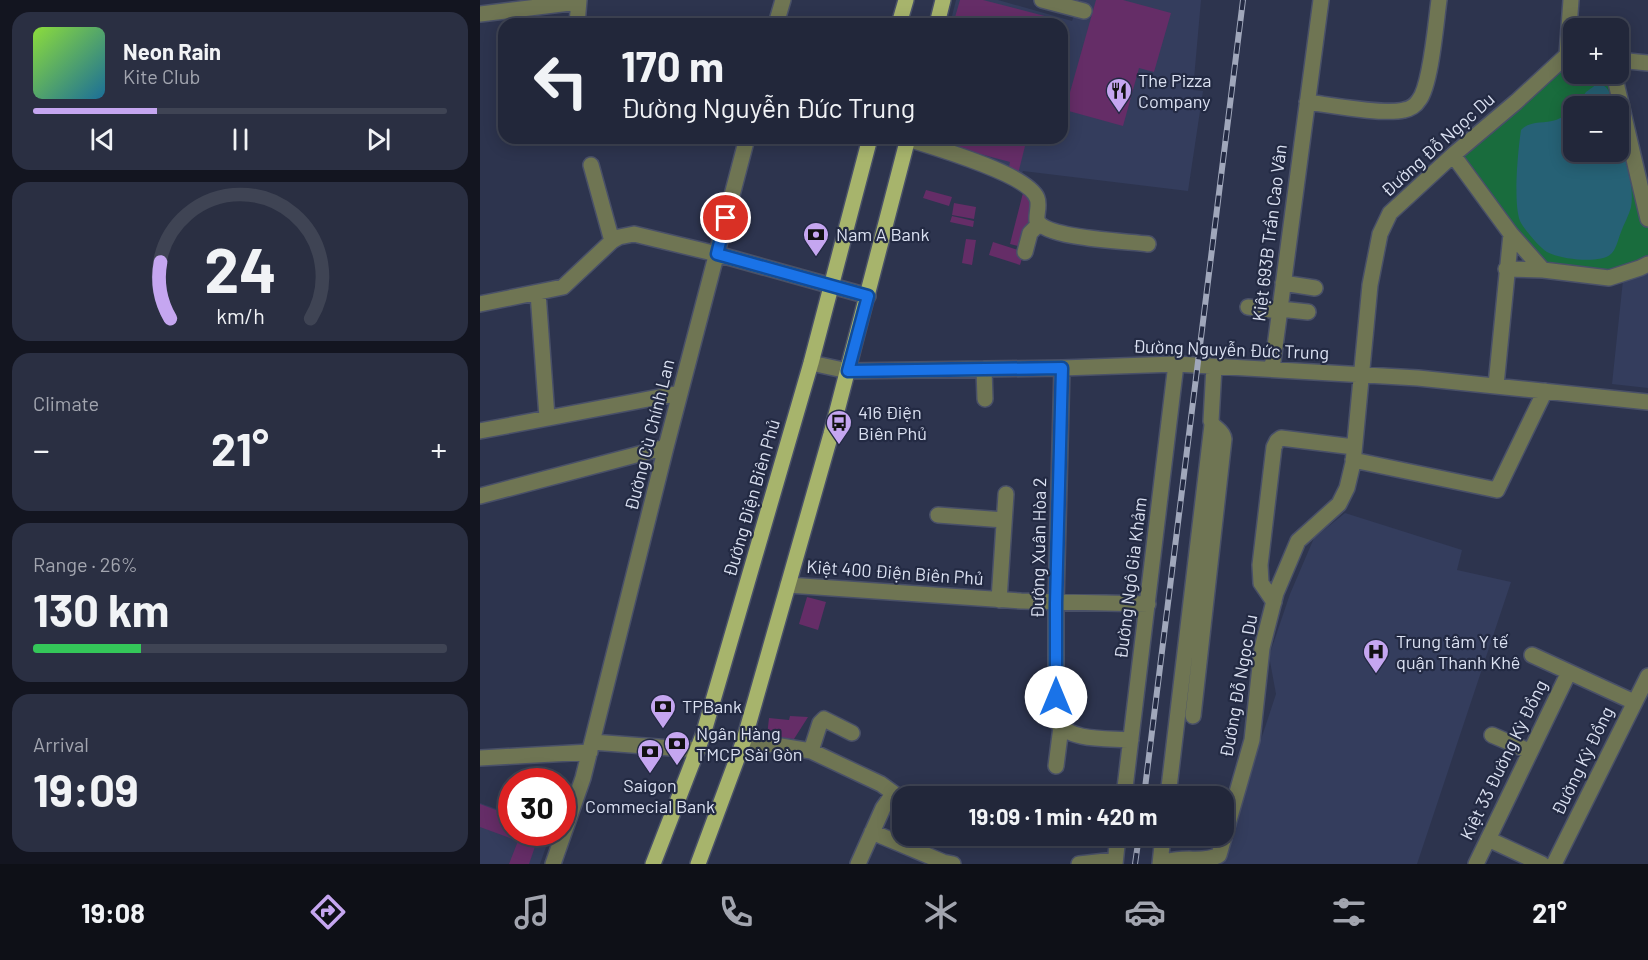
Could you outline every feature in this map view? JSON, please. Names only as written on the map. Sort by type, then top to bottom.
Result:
[{"type":"main road","points":[[901,18],[906,0]]},
{"type":"main road","points":[[938,18],[943,0]]},
{"type":"main road","name":"Đường Điện Biên Phủ","points":[[653,864],[698,750],[811,363],[868,144]]},
{"type":"main road","points":[[698,864],[744,740],[848,371],[907,144]]},
{"type":"street","points":[[778,18],[783,0]]},
{"type":"street","points":[[1042,0],[1084,11]]},
{"type":"street","name":"Kiệt 693B Trần Cao Vân","points":[[1272,369],[1321,0]]},
{"type":"street","points":[[1307,102],[1386,111],[1404,110],[1419,101],[1426,84],[1439,0]]},
{"type":"street","name":"Đường Đỗ Ngọc Du","points":[[1571,0],[1571,18]]},
{"type":"street","points":[[480,14],[507,5],[578,1],[577,18]]},
{"type":"street","name":"Đường Đỗ Ngọc Du","points":[[1160,864],[1170,860],[1214,861],[1219,855],[1252,740],[1262,648],[1274,602],[1298,541],[1339,504],[1347,488],[1353,454],[1370,285],[1380,234],[1390,213],[1453,155],[1563,61]]},
{"type":"street","points":[[1629,61],[1648,63]]},
{"type":"street","points":[[1616,84],[1648,219]]},
{"type":"street","name":"Đường Cù Chính Lan","points":[[553,864],[583,778],[745,144]]},
{"type":"street","points":[[923,144],[982,163],[1033,191],[1037,198],[1036,216],[1039,224],[1048,230],[1067,235],[1149,244]]},
{"type":"street","points":[[1453,155],[1511,234],[1543,270]]},
{"type":"street","points":[[591,165],[612,241]]},
{"type":"street","points":[[1025,252],[1030,233],[1039,224]]},
{"type":"street","points":[[480,304],[563,286],[612,241],[634,234],[717,254],[868,296]]},
{"type":"street","points":[[1496,385],[1511,234]]},
{"type":"street","points":[[1506,269],[1543,270],[1609,278],[1648,264]]},
{"type":"street","points":[[1283,283],[1315,288]]},
{"type":"street","points":[[537,293],[547,417]]},
{"type":"street","points":[[1248,307],[1308,312]]},
{"type":"street","name":"Đường Nguyễn Đức Trung","points":[[811,363],[848,371],[1176,364],[1496,385],[1648,402]]},
{"type":"street","name":"Đường Ngô Gia Khảm","points":[[1125,786],[1176,364]]},
{"type":"street","points":[[1169,786],[1212,425],[1214,367]]},
{"type":"street","name":"Đường Xuân Hòa 2","points":[[1056,766],[1061,728],[1056,721],[1056,603],[1062,368]]},
{"type":"street","points":[[984,369],[985,399]]},
{"type":"street","points":[[1353,454],[1497,490],[1545,391]]},
{"type":"street","points":[[480,431],[680,393]]},
{"type":"street","points":[[1192,716],[1224,439],[1222,432],[1212,425]]},
{"type":"street","name":"Đường Đỗ Ngọc Du","points":[[1274,602],[1261,583],[1260,565],[1276,441],[1281,438],[1353,454]]},
{"type":"street","points":[[480,496],[666,447]]},
{"type":"street","name":"Kiệt 400 Điện Biên Phủ","points":[[999,600],[1006,494]]},
{"type":"street","points":[[938,515],[1004,520]]},
{"type":"street","name":"Kiệt 400 Điện Biên Phủ","points":[[788,585],[999,600],[1148,604]]},
{"type":"street","points":[[1532,655],[1569,672]]},
{"type":"street","name":"Kiệt 33 Đường Kỳ Đồng","points":[[1476,864],[1569,672],[1634,702]]},
{"type":"street","name":"Đường Kỳ Đồng","points":[[1554,864],[1648,676]]},
{"type":"street","points":[[811,751],[820,723],[824,719],[852,733]]},
{"type":"street","points":[[1061,728],[1077,735],[1131,740]]},
{"type":"street","points":[[1492,735],[1529,752]]},
{"type":"street","points":[[744,740],[811,751],[881,784],[892,792]]},
{"type":"street","points":[[480,758],[591,747],[698,750]]},
{"type":"street","points":[[858,864],[872,832],[892,805]]},
{"type":"street","points":[[872,832],[943,862],[953,864]]},
{"type":"street","points":[[1488,838],[1542,864]]},
{"type":"street","points":[[1079,864],[1115,862],[1117,846]]},
{"type":"street","points":[[1160,864],[1162,846]]},
{"type":"shaded area","points":[[956,0],[998,0],[1061,18],[952,18]]},
{"type":"shaded area","points":[[1080,0],[1201,0],[1193,90],[1203,91],[1188,191],[1023,171],[1021,176],[1006,172],[1007,166],[935,144],[1068,144],[1068,20],[1072,21]]},
{"type":"shaded area","points":[[1597,84],[1605,86],[1610,96],[1583,96]]},
{"type":"shaded area","points":[[1563,116],[1563,162],[1627,162],[1632,198],[1631,207],[1614,251],[1607,257],[1590,260],[1553,255],[1536,242],[1520,221],[1517,176],[1521,130],[1533,123]]},
{"type":"shaded area","points":[[1648,270],[1648,388],[1612,384],[1623,280]]},
{"type":"shaded area","name":"Trung tâm Y tế quận Thanh Khê","points":[[1345,513],[1462,550],[1457,570],[1511,582],[1417,864],[1220,864],[1226,846],[1234,846],[1234,822],[1276,694],[1269,656],[1290,594],[1314,538]]},
{"type":"shaded area","points":[[480,803],[498,809],[498,846],[546,846],[540,864],[480,864]]},
{"type":"green space","points":[[1563,66],[1563,84],[1615,84],[1618,96],[1563,96],[1563,162],[1629,162],[1629,144],[1648,228],[1648,255],[1616,271],[1555,270],[1542,263],[1463,164],[1464,157]]},
{"type":"building","points":[[960,0],[983,0],[1052,18],[955,18]]},
{"type":"building","points":[[1096,0],[1123,0],[1171,13],[1154,72],[1139,68],[1123,126],[1068,111],[1068,99]]},
{"type":"building","points":[[943,144],[1026,144],[1018,174],[1008,171],[1010,162]]},
{"type":"building","points":[[1025,185],[1038,188],[1022,247],[1010,244]]},
{"type":"building","points":[[926,190],[952,197],[949,206],[923,198]]},
{"type":"building","points":[[954,203],[976,207],[974,219],[952,215]]},
{"type":"building","points":[[952,216],[974,221],[973,227],[950,222]]},
{"type":"building","points":[[966,239],[976,240],[972,265],[962,263]]},
{"type":"building","points":[[993,242],[1024,252],[1020,265],[989,255]]},
{"type":"building","points":[[807,597],[826,602],[818,630],[799,624]]},
{"type":"building","points":[[790,716],[808,717],[794,739],[767,736],[769,718],[789,720]]},
{"type":"building","points":[[480,804],[498,811],[498,834],[480,827]]},
{"type":"building","points":[[516,846],[535,846],[529,864],[509,864]]},
{"type":"railway","points":[[1145,786],[1243,0]]},
{"type":"railway","points":[[1135,864],[1138,846]]},
{"type":"place","name":"The Pizza Company","points":[[1119,114]]},
{"type":"place","name":"Nam A Bank","points":[[816,258]]},
{"type":"place","name":"416 Điện Biên Phủ","points":[[839,446]]},
{"type":"place","name":"Trung tâm Y tế quận Thanh Khê","points":[[1376,675]]},
{"type":"place","name":"TPBank","points":[[663,730]]},
{"type":"place","name":"Ngân Hàng TMCP Sài Gòn","points":[[677,767]]},
{"type":"place","name":"Saigon Commecial Bank","points":[[650,775]]},
{"type":"route","points":[[726,218],[717,254],[868,296],[848,371],[1062,368],[1056,697]]}]
